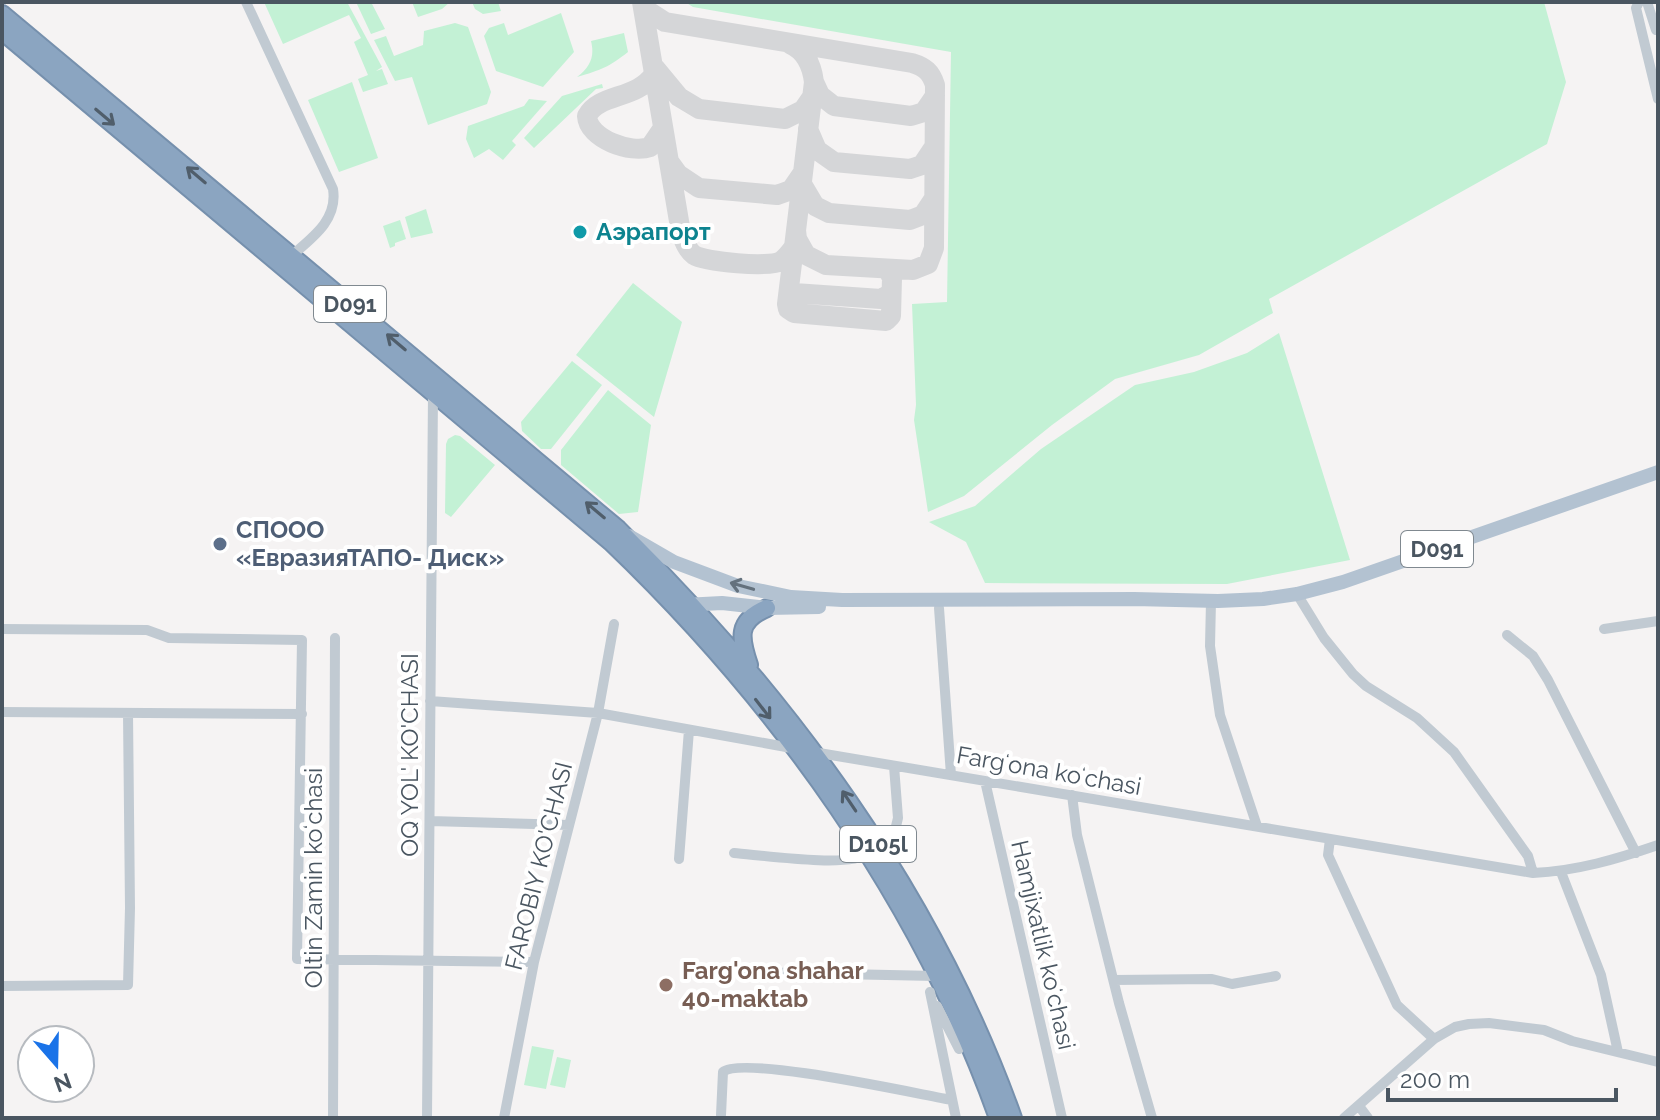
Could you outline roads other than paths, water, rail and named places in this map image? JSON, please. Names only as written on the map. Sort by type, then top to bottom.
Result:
[{"type":"highway","name":"D091","points":[[2,14],[291,256],[682,605]]},
{"type":"highway","name":"D091","points":[[2,31],[437,386],[618,529],[682,605]]},
{"type":"highway","name":"D105l","points":[[682,605],[750,671],[816,753],[888,859],[954,982],[1013,1118]]},
{"type":"highway","name":"D105l","points":[[682,605],[794,748],[892,893],[933,984],[972,1049],[998,1118]]},
{"type":"highway","points":[[750,671],[742,633],[744,625],[756,613],[767,608]]},
{"type":"main road","name":"D091","points":[[682,605],[722,603],[767,608],[1136,608],[1263,599],[1343,582],[1658,472]]},
{"type":"main road","name":"D091","points":[[618,529],[674,562],[738,586],[791,597],[842,600],[1211,601]]},
{"type":"street","points":[[246,2],[333,189],[333,209],[327,222],[291,256]]},
{"type":"street","points":[[1639,2],[1636,8],[1658,99]]},
{"type":"street","points":[[1647,2],[1658,7]]},
{"type":"street","points":[[1647,2],[1657,32]]},
{"type":"street","name":"OQ YOL' KO'CHASI","points":[[427,1118],[430,701],[437,386]]},
{"type":"street","points":[[1297,594],[1324,638],[1353,674],[1366,686],[1417,718],[1454,752],[1528,856],[1533,873]]},
{"type":"street","points":[[1211,601],[1210,646],[1220,715],[1257,826]]},
{"type":"street","points":[[939,608],[951,775]]},
{"type":"street","points":[[1604,629],[1657,621],[1658,633]]},
{"type":"street","name":"FAROBIY KO'CHASI","points":[[504,1118],[534,962],[598,713],[614,624]]},
{"type":"street","points":[[2,629],[147,630],[169,638],[302,640],[297,959],[534,962]]},
{"type":"street","points":[[1507,635],[1533,656],[1559,698],[1636,853]]},
{"type":"street","name":"Oltin Zamin koʻchasi","points":[[333,1118],[335,638]]},
{"type":"street","name":"Fargʻona koʻchasi","points":[[430,701],[598,713],[816,753],[1533,873],[1561,872],[1611,861],[1658,845]]},
{"type":"street","points":[[2,712],[302,714]]},
{"type":"street","points":[[2,986],[128,985],[128,713]]},
{"type":"street","points":[[679,859],[689,730]]},
{"type":"street","points":[[888,859],[898,818],[894,766]]},
{"type":"street","name":"Hamjixatlik koʻchasi","points":[[985,781],[1062,1118]]},
{"type":"street","points":[[1072,795],[1077,835],[1152,1118]]},
{"type":"street","points":[[430,821],[569,825]]},
{"type":"street","points":[[1330,839],[1328,855],[1397,1005],[1434,1039]]},
{"type":"street","points":[[734,853],[845,860],[860,860],[867,854]]},
{"type":"street","points":[[1561,872],[1601,975],[1618,1052]]},
{"type":"street","points":[[744,972],[933,984]]},
{"type":"street","points":[[1114,980],[1212,979],[1232,984],[1276,976]]},
{"type":"street","points":[[933,984],[959,1049]]},
{"type":"street","points":[[933,984],[956,1118]]},
{"type":"street","points":[[1344,1118],[1434,1039],[1455,1027],[1489,1023],[1544,1030],[1572,1041],[1658,1062]]},
{"type":"street","points":[[721,1115],[723,1072],[730,1067],[780,1069],[952,1100]]},
{"type":"street","points":[[1359,1106],[1368,1118]]},
{"type":"place","name":"Аэрапорт","points":[[580,232]]},
{"type":"place","name":"СПООО «ЕвразияТАПО- Диск»","points":[[220,544]]},
{"type":"place","name":"Farg'ona shahar 40-maktab","points":[[666,985]]}]
